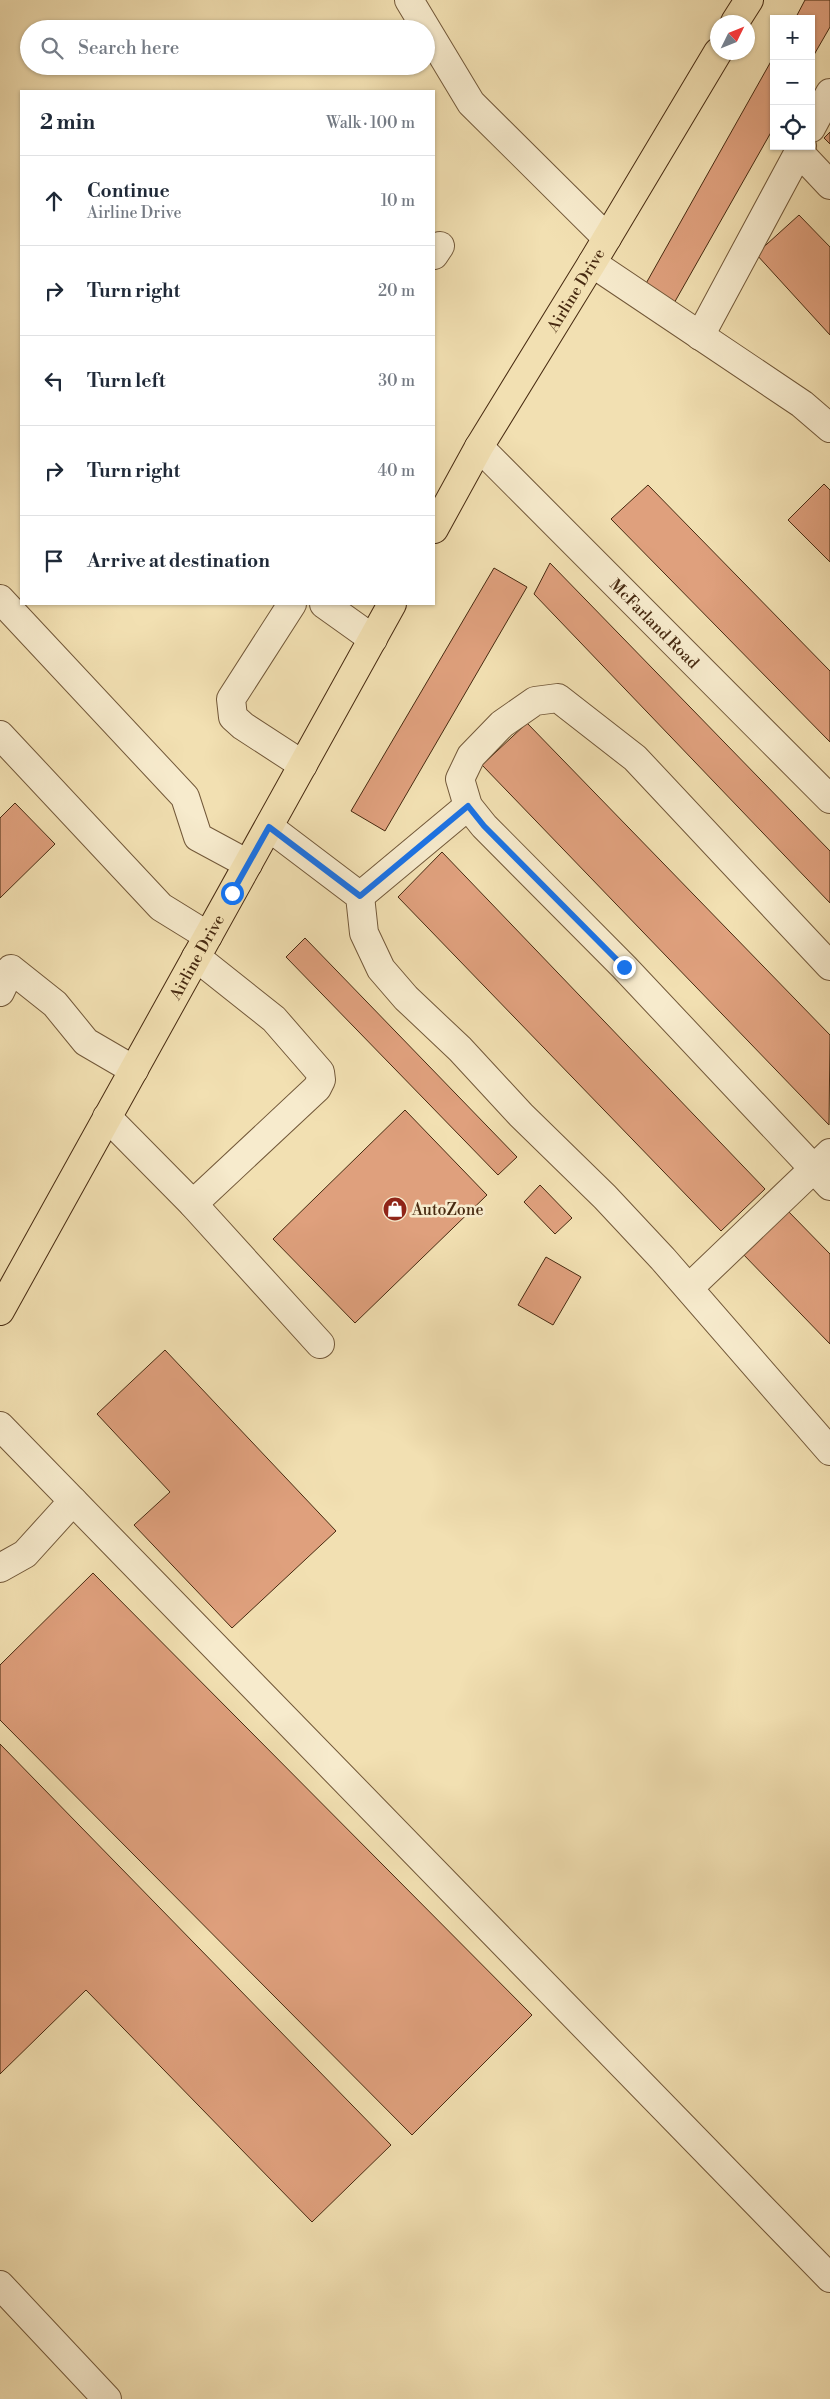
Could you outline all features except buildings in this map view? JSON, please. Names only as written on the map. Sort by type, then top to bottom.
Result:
[{"type":"main road","points":[[739,15],[749,0]]},
{"type":"main road","name":"Airline Drive","points":[[435,527],[479,447],[713,60]]},
{"type":"main road","name":"Airline Drive","points":[[0,1311],[391,605]]},
{"type":"street","points":[[409,0],[421,20]]},
{"type":"street","points":[[435,43],[472,103],[607,238]]},
{"type":"street","points":[[815,121],[830,93]]},
{"type":"street","points":[[700,336],[799,150]]},
{"type":"street","points":[[801,150],[830,185]]},
{"type":"street","points":[[592,263],[802,404],[830,428]]},
{"type":"street","name":"McFarland Road","points":[[479,447],[830,798]]},
{"type":"street","points":[[0,599],[185,797],[198,837],[248,864]]},
{"type":"street","points":[[291,605],[231,699],[233,717],[242,726],[302,765]]},
{"type":"street","points":[[325,605],[373,638]]},
{"type":"street","points":[[689,1288],[825,1169],[484,826],[468,806],[460,779],[471,756],[502,724],[534,701],[558,698],[635,758],[830,966]]},
{"type":"street","points":[[0,734],[161,907],[274,1019],[320,1072],[321,1080],[317,1088],[193,1204]]},
{"type":"street","points":[[360,896],[468,806]]},
{"type":"street","points":[[269,827],[360,896],[364,933],[381,969],[406,998],[460,1049],[521,1115],[605,1197],[689,1288],[830,1451]]},
{"type":"street","points":[[0,992],[11,969],[56,1004],[86,1042],[134,1070]]},
{"type":"street","points":[[107,1117],[193,1204],[320,1344]]},
{"type":"street","points":[[0,1426],[830,2278]]},
{"type":"street","points":[[0,1568],[25,1554],[74,1501]]},
{"type":"street","points":[[0,2285],[107,2399]]},
{"type":"place","name":"AutoZone","points":[[395,1209]]},
{"type":"route","points":[[232,893],[269,827],[335,875],[360,896],[468,806],[484,826],[624,967]]}]
